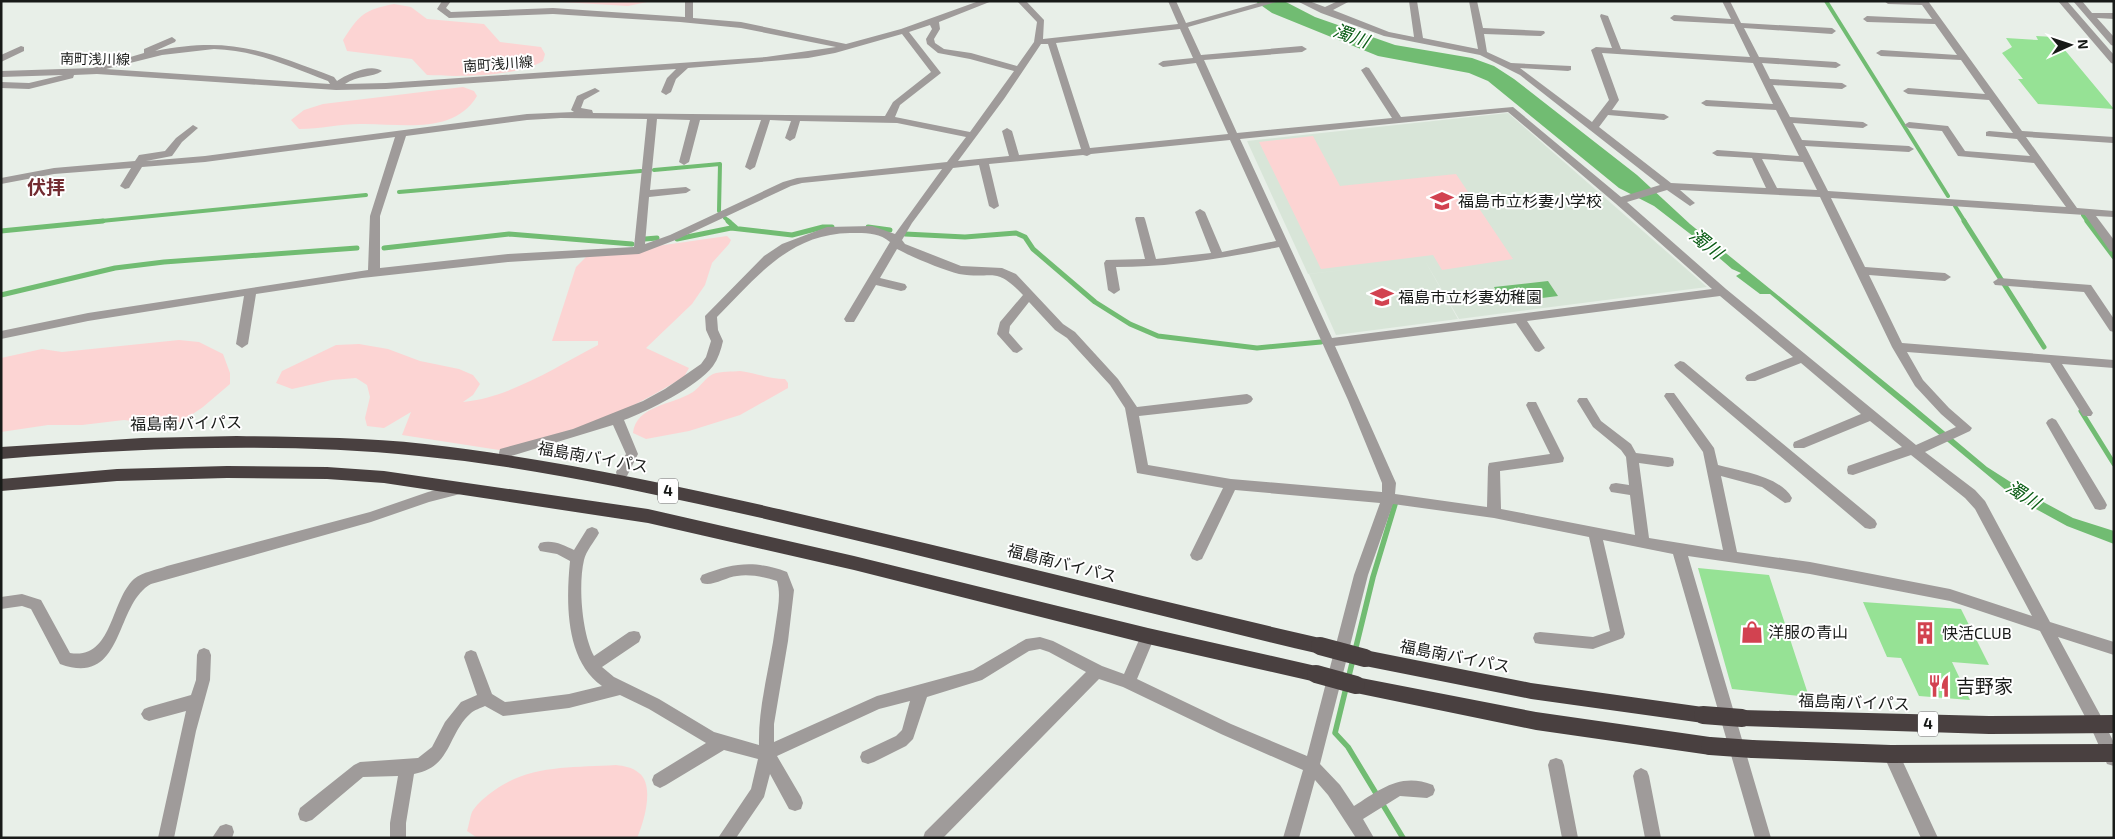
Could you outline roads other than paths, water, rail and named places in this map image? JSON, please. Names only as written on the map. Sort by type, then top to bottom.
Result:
[{"type":"highway","name":"福島南バイパス","points":[[1,453],[140,444],[248,442],[379,446],[474,457],[609,478],[830,526],[1364,658],[1531,691],[1703,715],[1742,718],[1903,723],[2106,725]]},
{"type":"highway","name":"4","points":[[1,485],[117,475],[227,472],[327,473],[384,477],[648,516],[854,563],[1148,636],[1316,674],[1356,685],[1536,721],[1710,746],[1752,749],[1891,754],[2113,755]]},
{"type":"street","points":[[447,1],[441,9],[449,14],[553,11],[689,19],[780,32],[846,47]]},
{"type":"street","points":[[689,1],[689,19]]},
{"type":"street","name":"南町浅川線","points":[[1,74],[84,72],[336,87],[766,60],[808,55],[846,47],[904,31],[988,1]]},
{"type":"street","points":[[850,319],[908,221],[1038,42],[1040,22],[1021,1]]},
{"type":"street","points":[[1172,1],[1283,243],[1389,483],[1388,498],[1361,575],[1312,766],[1291,838]]},
{"type":"street","points":[[1038,42],[1184,26],[1276,1]]},
{"type":"street","points":[[1300,1],[1388,34],[1483,54],[1510,66],[1523,73],[1690,202]]},
{"type":"street","points":[[1324,11],[1346,1]]},
{"type":"street","points":[[1414,1],[1419,41]]},
{"type":"street","points":[[1473,1],[1483,54]]},
{"type":"street","points":[[1726,1],[1824,194],[1898,347],[1919,382],[1944,411],[1966,428],[1917,449],[1853,470]]},
{"type":"street","points":[[1888,1],[1924,2],[2074,211]]},
{"type":"street","points":[[2062,1],[2114,61]]},
{"type":"street","points":[[2077,1],[2114,43]]},
{"type":"street","points":[[2089,15],[2114,16]]},
{"type":"street","points":[[1604,16],[1618,52]]},
{"type":"street","points":[[1674,18],[1832,31]]},
{"type":"street","points":[[1867,19],[1939,22]]},
{"type":"street","points":[[934,21],[936,29],[930,39],[934,47],[941,51],[971,56],[1019,70]]},
{"type":"street","points":[[1479,30],[1540,34]]},
{"type":"street","points":[[889,119],[896,104],[936,73],[904,31]]},
{"type":"street","points":[[1089,36],[1093,47]]},
{"type":"street","points":[[121,61],[172,40]]},
{"type":"street","points":[[1051,40],[1087,153]]},
{"type":"street","points":[[1,86],[29,86],[65,78],[121,61],[188,48],[230,47],[268,56],[331,79],[336,87],[344,79],[356,73],[377,71]]},
{"type":"street","points":[[1,59],[21,49]]},
{"type":"street","points":[[1163,64],[1302,49]]},
{"type":"street","points":[[1593,128],[1614,100],[1596,50],[1836,65]]},
{"type":"street","points":[[1881,53],[1966,58]]},
{"type":"street","points":[[1510,66],[1521,64],[1568,68]]},
{"type":"street","points":[[666,92],[672,78],[686,65]]},
{"type":"street","points":[[1366,70],[1398,120]]},
{"type":"street","points":[[1766,82],[1842,86]]},
{"type":"street","points":[[595,91],[580,98],[576,110],[603,113],[611,116]]},
{"type":"street","points":[[1908,92],[1993,97]]},
{"type":"street","points":[[1706,103],[1779,107]]},
{"type":"street","points":[[1,335],[88,317],[374,272],[508,258],[639,250],[674,237],[787,184],[801,180],[1087,153],[1510,109],[1619,201],[1722,292],[1970,494],[1980,505],[2045,626],[2106,725],[2113,755]]},
{"type":"street","points":[[1605,112],[1664,117]]},
{"type":"street","points":[[1,181],[54,171],[205,159],[527,117],[889,119],[971,135]]},
{"type":"street","points":[[639,250],[652,117]]},
{"type":"street","points":[[684,162],[696,117]]},
{"type":"street","points":[[750,167],[766,119]]},
{"type":"street","points":[[790,138],[796,119]]},
{"type":"street","points":[[1786,120],[1863,124]]},
{"type":"street","points":[[1909,125],[1945,128],[1962,154],[2037,160]]},
{"type":"street","points":[[126,186],[143,157],[168,154],[179,140],[193,128]]},
{"type":"street","points":[[1007,131],[1014,160]]},
{"type":"street","points":[[374,272],[375,216],[402,132]]},
{"type":"street","points":[[1989,134],[2113,140]]},
{"type":"street","points":[[1798,143],[1910,149]]},
{"type":"street","points":[[1717,153],[1806,159]]},
{"type":"street","points":[[1756,156],[1773,191]]},
{"type":"street","points":[[984,163],[994,206]]},
{"type":"street","points":[[1619,201],[1668,186],[1824,194],[2114,214]]},
{"type":"street","points":[[645,194],[686,190]]},
{"type":"street","points":[[1200,212],[1218,256]]},
{"type":"street","points":[[2088,212],[2114,248]]},
{"type":"street","points":[[1140,219],[1152,263]]},
{"type":"street","points":[[505,453],[545,443],[645,407],[676,389],[706,366],[713,356],[717,341],[712,330],[711,316],[768,259],[786,247],[827,230],[872,229],[897,241],[900,247],[960,270],[1002,272],[1012,277],[1059,327],[1071,335],[1114,382],[1133,412],[1142,469],[1231,484],[1370,498],[1388,498],[1494,513],[1680,549],[1810,568],[1950,595],[2114,649]]},
{"type":"street","points":[[1114,290],[1110,263],[1152,263],[1218,256],[1283,243]]},
{"type":"street","points":[[1862,271],[1945,277]]},
{"type":"street","points":[[872,280],[901,287]]},
{"type":"street","points":[[1999,282],[2087,288],[2114,328]]},
{"type":"street","points":[[242,344],[251,291]]},
{"type":"street","points":[[1328,343],[1722,292]]},
{"type":"street","points":[[1017,349],[1003,334],[1004,325],[1028,295]]},
{"type":"street","points":[[1519,318],[1539,348]]},
{"type":"street","points":[[1898,347],[2114,364]]},
{"type":"street","points":[[1751,378],[1802,358]]},
{"type":"street","points":[[2053,359],[2087,413]]},
{"type":"street","points":[[1680,365],[1870,524]]},
{"type":"street","points":[[1670,396],[1709,451],[1731,556]]},
{"type":"street","points":[[1133,412],[1247,399]]},
{"type":"street","points":[[1583,401],[1597,424],[1626,447],[1632,457],[1643,542]]},
{"type":"street","points":[[1494,513],[1494,468],[1558,458],[1532,404]]},
{"type":"street","points":[[1799,445],[1872,416]]},
{"type":"street","points":[[616,417],[632,454],[622,472]]},
{"type":"street","points":[[2052,423],[2100,506]]},
{"type":"street","points":[[1632,457],[1668,462]]},
{"type":"street","points":[[1713,469],[1766,483],[1785,498]]},
{"type":"street","points":[[1197,555],[1231,484]]},
{"type":"street","points":[[1616,488],[1637,491]]},
{"type":"street","points":[[1,603],[22,600],[36,604],[65,659],[82,661],[94,658],[107,645],[131,595],[142,581],[167,572],[371,517],[428,497],[459,489]]},
{"type":"street","points":[[592,533],[577,558],[576,610],[583,647],[591,666],[598,674],[621,688],[647,700],[709,737],[757,753],[767,753],[876,703],[921,692],[977,674],[1026,645],[1040,643],[1053,647],[1098,671],[1128,682],[1226,729],[1312,766],[1334,790],[1366,838]]},
{"type":"street","points":[[1540,638],[1593,643],[1618,634],[1596,533]]},
{"type":"street","points":[[545,547],[559,549],[577,558]]},
{"type":"street","points":[[1680,549],[1763,838]]},
{"type":"street","points":[[707,579],[731,570],[755,569],[782,576],[787,590],[781,641],[766,724],[767,753],[758,792],[726,838]]},
{"type":"street","points":[[1128,682],[1148,636]]},
{"type":"street","points":[[591,666],[634,637]]},
{"type":"street","points":[[166,838],[182,757],[202,680],[204,655]]},
{"type":"street","points":[[471,657],[486,699],[503,709],[569,701],[621,688]]},
{"type":"street","points":[[931,838],[1098,671]]},
{"type":"street","points":[[868,757],[901,741],[908,734],[921,692]]},
{"type":"street","points":[[306,814],[360,770],[408,768],[422,765],[438,752],[450,727],[466,707],[486,699]]},
{"type":"street","points":[[149,714],[196,701]]},
{"type":"street","points":[[660,780],[722,742]]},
{"type":"street","points":[[767,753],[796,803]]},
{"type":"street","points":[[1891,754],[1930,838]]},
{"type":"street","points":[[1556,765],[1570,838]]},
{"type":"street","points":[[398,838],[398,823],[408,768]]},
{"type":"street","points":[[1641,776],[1653,838]]},
{"type":"street","points":[[1352,817],[1398,788],[1427,790]]},
{"type":"water","name":"濁川","points":[[1255,1],[1284,1],[1315,17],[1395,45],[1472,58],[1494,66],[1514,79],[1637,175],[1690,224],[1987,467],[2034,497],[2073,518],[2114,531],[2114,544],[2067,526],[2014,497],[1770,294],[1760,294],[1736,276],[1741,273],[1732,269],[1654,206],[1619,188],[1488,81],[1469,73],[1378,56],[1272,13]]},
{"type":"water","points":[[1548,281],[1558,296],[1503,303],[1494,287]]},
{"type":"waterway","points":[[1826,1],[1948,196]]},
{"type":"waterway","points":[[654,170],[720,164],[719,211]]},
{"type":"waterway","points":[[399,192],[641,171]]},
{"type":"waterway","points":[[91,222],[366,195]]},
{"type":"waterway","points":[[1955,206],[1965,222]]},
{"type":"waterway","points":[[2083,215],[2088,222]]},
{"type":"waterway","points":[[725,218],[730,222]]},
{"type":"waterway","points":[[1,231],[103,221]]},
{"type":"waterway","points":[[728,221],[736,228]]},
{"type":"waterway","points":[[1964,221],[2044,347]]},
{"type":"waterway","points":[[2087,221],[2114,257]]},
{"type":"waterway","points":[[677,239],[731,228],[792,235],[823,227],[832,227]]},
{"type":"waterway","points":[[868,227],[890,230]]},
{"type":"waterway","points":[[905,234],[965,237],[1016,233],[1025,237],[1033,249],[1095,302],[1130,324],[1158,336],[1257,348],[1321,342]]},
{"type":"waterway","points":[[384,248],[509,234],[632,244]]},
{"type":"waterway","points":[[645,239],[657,238]]},
{"type":"waterway","points":[[1,295],[115,268],[164,262],[357,248]]},
{"type":"waterway","points":[[2081,411],[2114,464]]},
{"type":"waterway","points":[[1396,501],[1373,577],[1335,733],[1348,747],[1403,838]]},
{"type":"place","name":"福島市立杉妻小学校","points":[[1442,201]]},
{"type":"place","name":"福島市立杉妻幼稚園","points":[[1382,297]]},
{"type":"place","name":"洋服の青山","points":[[1752,632]]},
{"type":"place","name":"快活CLUB","points":[[1925,633]]},
{"type":"place","name":"吉野家","points":[[1939,686]]},
{"type":"district","name":"伏拝","points":[[46,187]]}]
